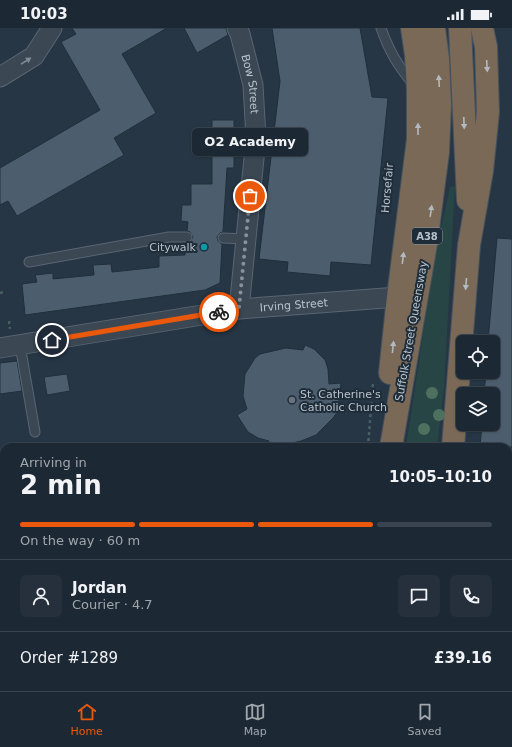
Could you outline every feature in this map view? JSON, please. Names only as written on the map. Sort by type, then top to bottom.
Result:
[{"type":"highway","points":[[391,443],[389,402],[391,365],[418,140],[418,90],[416,55],[412,28]]},
{"type":"highway","name":"Suffolk Street Queensway","points":[[391,443],[426,244],[438,152],[440,105],[438,59],[434,28]]},
{"type":"highway","points":[[460,28],[469,245]]},
{"type":"highway","points":[[453,443],[469,245],[482,171],[488,112],[486,47],[482,28]]},
{"type":"street","name":"Bow Street","points":[[237,28],[253,85],[256,138],[239,308]]},
{"type":"street","points":[[0,77],[34,56],[48,36]]},
{"type":"street","name":"Irving Street","points":[[0,348],[239,308],[398,297]]},
{"type":"lane","points":[[381,28],[392,54],[402,71],[418,90]]},
{"type":"lane","points":[[29,262],[169,237],[187,237]]},
{"type":"lane","points":[[223,238],[246,239]]},
{"type":"lane","points":[[20,345],[35,432]]},
{"type":"path","points":[[0,293],[4,292]]},
{"type":"path","points":[[368,443],[373,379]]},
{"type":"green space","points":[[455,186],[444,388],[437,443],[407,443],[435,255],[450,187]]},
{"type":"building","points":[[72,28],[167,28],[122,54],[156,113],[114,138],[124,155],[17,216],[8,201],[0,205],[0,168],[100,110],[61,42],[76,34]]},
{"type":"building","points":[[184,28],[226,28],[228,35],[197,53]]},
{"type":"building","points":[[272,28],[360,28],[372,97],[388,98],[371,265],[331,262],[330,276],[287,272],[288,262],[259,259],[280,81]]},
{"type":"building","name":"Citywalk","points":[[212,120],[234,120],[234,168],[227,168],[223,232],[217,237],[218,241],[222,244],[220,283],[205,290],[25,315],[22,284],[37,282],[35,275],[53,273],[53,279],[94,275],[93,265],[111,264],[112,272],[159,267],[159,256],[185,255],[186,243],[190,242],[193,237],[190,232],[187,231],[188,222],[181,221],[182,205],[191,205],[191,184],[212,184]]},
{"type":"building","points":[[497,238],[512,239],[512,443],[480,443],[481,431],[500,431],[500,387],[485,387],[485,379],[500,379],[500,335],[489,335]]},
{"type":"building","name":"St. Catherine's Catholic Church","points":[[305,345],[314,349],[325,360],[328,369],[329,384],[341,383],[338,411],[316,435],[292,443],[269,443],[269,441],[258,438],[248,432],[237,415],[247,409],[243,396],[245,374],[255,358],[260,354],[286,348],[303,350]]},
{"type":"building","points":[[17,361],[22,391],[0,394],[0,363]]},
{"type":"building","points":[[67,374],[70,391],[47,395],[44,377]]},
{"type":"way so far","points":[[219,312],[239,308],[250,196]]},
{"type":"place","name":"O2 Academy","points":[[250,196]]},
{"type":"place","name":"Citywalk","points":[[204,247]]},
{"type":"place","name":"St. Catherine's Catholic Church","points":[[292,400]]},
{"type":"route","points":[[52,340],[219,312]]}]
